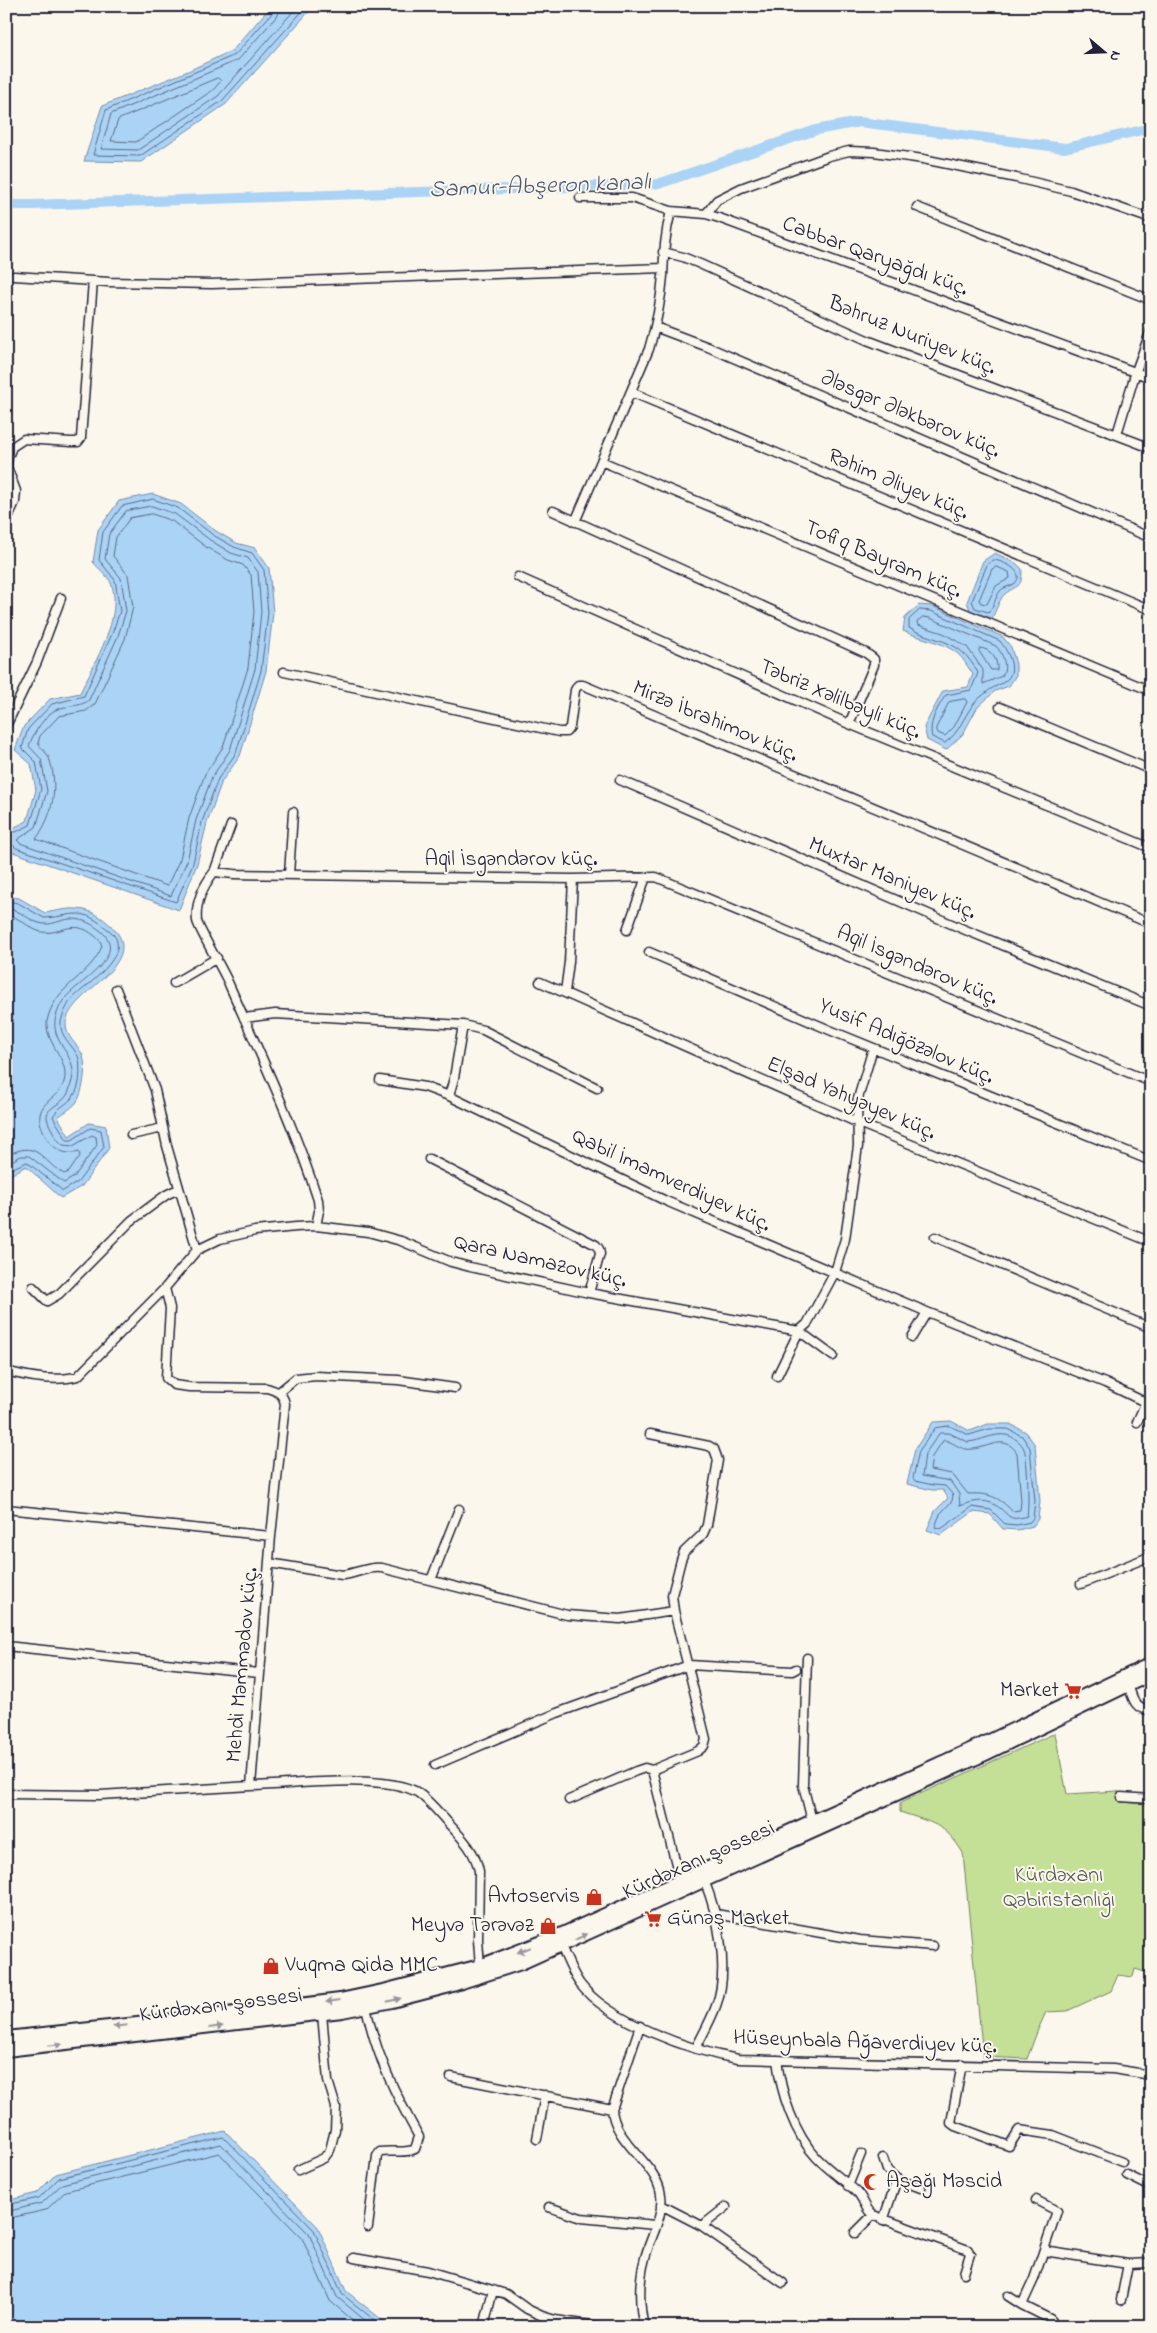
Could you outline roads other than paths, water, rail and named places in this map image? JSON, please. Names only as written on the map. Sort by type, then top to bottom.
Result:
[{"type":"main road","name":"Kürdəxanı şossesi","points":[[6,2038],[213,2016],[340,2000],[388,1990],[480,1966],[560,1941],[680,1880],[812,1821],[983,1750],[1151,1664]]},
{"type":"main road","name":"Kürdəxanı şossesi","points":[[6,2050],[322,2014],[366,2007],[482,1976],[704,1880],[1151,1674]]},
{"type":"street","points":[[706,214],[717,200],[741,188],[829,156],[849,151],[874,152],[923,159],[1016,178],[1090,197],[1151,219]]},
{"type":"street","name":"Cabbar Qaryağdı küç.","points":[[580,198],[632,198],[671,211],[706,214],[1151,378]]},
{"type":"street","points":[[917,207],[1151,300]]},
{"type":"street","points":[[575,522],[649,349],[655,327],[663,268],[665,234],[671,211]]},
{"type":"street","name":"Bəhruz Nuriyev küç.","points":[[663,252],[700,264],[867,340],[1151,448]]},
{"type":"street","points":[[14,276],[92,281],[212,284],[663,268]]},
{"type":"street","points":[[6,522],[15,502],[16,491],[7,467],[8,456],[12,447],[24,439],[78,442],[82,438],[92,281]]},
{"type":"street","name":"Ələsgər Ələkbərov küç.","points":[[655,327],[708,346],[1151,538]]},
{"type":"street","points":[[1118,434],[1136,371],[1151,330]]},
{"type":"street","name":"Rəhim Əliyev küç.","points":[[632,392],[1151,610]]},
{"type":"street","name":"Tofiq Bayram küç.","points":[[601,461],[1151,691]]},
{"type":"street","points":[[552,511],[866,653],[874,659],[874,664],[849,724]]},
{"type":"street","name":"Təbriz Xəlilbəyli küç.","points":[[518,577],[849,724],[1151,848]]},
{"type":"street","points":[[6,726],[37,662],[61,598]]},
{"type":"street","name":"Mirzə İbrahimov küç.","points":[[284,672],[559,732],[566,732],[570,727],[575,690],[578,685],[583,685],[1151,924]]},
{"type":"street","points":[[1000,707],[1151,770]]},
{"type":"street","name":"Muxtar Maniyev küç.","points":[[620,780],[963,929],[1151,1006]]},
{"type":"street","points":[[290,875],[293,812]]},
{"type":"street","points":[[231,825],[214,872],[203,889],[197,919],[198,925],[217,958],[283,1106],[312,1183],[319,1211],[316,1226]]},
{"type":"street","name":"Aqil İsgəndərov küç.","points":[[214,872],[290,875],[573,879],[646,877],[663,879],[1151,1082]]},
{"type":"street","points":[[627,930],[646,877]]},
{"type":"street","points":[[565,992],[569,962],[573,879]]},
{"type":"street","name":"Yusif Adığözəlov küç.","points":[[649,952],[873,1048],[1151,1161]]},
{"type":"street","points":[[174,983],[217,958]]},
{"type":"street","name":"Elşad Yəhyəyev küç.","points":[[540,982],[856,1122],[1151,1242]]},
{"type":"street","points":[[116,989],[155,1090],[178,1189],[197,1250]]},
{"type":"street","points":[[244,1018],[275,1014],[463,1025],[483,1030],[597,1088]]},
{"type":"street","points":[[449,1096],[463,1025]]},
{"type":"street","points":[[777,1376],[799,1331],[806,1324],[835,1272],[847,1226],[858,1146],[857,1102],[873,1048]]},
{"type":"street","name":"Qabil İmamverdiyev küç.","points":[[380,1080],[425,1087],[449,1096],[666,1201],[927,1312],[1106,1383],[1148,1403]]},
{"type":"street","points":[[131,1136],[163,1128]]},
{"type":"street","points":[[429,1159],[596,1245],[599,1248],[600,1254],[589,1293]]},
{"type":"street","points":[[33,1287],[47,1300],[59,1294],[131,1221],[160,1199],[178,1189]]},
{"type":"street","name":"Qara Namazov küç.","points":[[6,1371],[55,1379],[69,1379],[78,1376],[165,1288],[197,1250],[220,1239],[255,1232],[316,1226],[368,1232],[401,1241],[442,1259],[470,1267],[589,1293],[799,1331]]},
{"type":"street","points":[[935,1237],[1151,1328]]},
{"type":"street","points":[[165,1288],[170,1308],[166,1378],[174,1385],[189,1387],[267,1388],[279,1392],[296,1378],[316,1376],[389,1379],[455,1388]]},
{"type":"street","points":[[912,1337],[927,1312]]},
{"type":"street","points":[[799,1331],[833,1356]]},
{"type":"street","name":"Mehdi Məmmədov küç.","points":[[279,1392],[284,1398],[285,1404],[268,1563],[251,1786],[377,1781],[416,1792],[426,1799],[466,1842],[477,1861],[479,1871],[478,1940],[480,1966]]},
{"type":"street","points":[[1137,1422],[1148,1403]]},
{"type":"street","points":[[569,1800],[636,1771],[645,1768],[652,1770],[698,1751],[704,1746],[706,1740],[674,1611],[672,1595],[684,1552],[698,1539],[706,1525],[718,1460],[714,1449],[709,1446],[650,1434]]},
{"type":"street","points":[[6,1509],[271,1536]]},
{"type":"street","points":[[431,1580],[459,1509]]},
{"type":"street","points":[[1081,1584],[1151,1556]]},
{"type":"street","points":[[268,1563],[342,1575],[352,1574],[371,1567],[382,1568],[567,1616],[620,1619],[674,1611]]},
{"type":"street","points":[[6,1646],[259,1674]]},
{"type":"street","points":[[807,1658],[803,1785],[812,1821]]},
{"type":"street","points":[[435,1765],[557,1712],[688,1665],[792,1671],[796,1669]]},
{"type":"street","points":[[1128,1684],[1135,1704],[1139,1709],[1151,1711]]},
{"type":"street","points":[[652,1770],[680,1880]]},
{"type":"street","points":[[6,1794],[100,1795],[251,1786]]},
{"type":"street","points":[[1121,1797],[1151,1799]]},
{"type":"street","points":[[696,2048],[717,2004],[723,1977],[716,1914],[704,1880]]},
{"type":"street","points":[[716,1914],[860,1940],[933,1946]]},
{"type":"street","name":"Hüseynbala Ağaverdiyev küç.","points":[[560,1941],[575,1976],[588,1993],[613,2012],[666,2038],[738,2059],[1113,2068],[1151,2075]]},
{"type":"street","points":[[366,2007],[373,2040],[383,2067],[393,2091],[419,2136],[416,2149],[410,2152],[385,2151],[380,2152],[377,2156],[368,2227]]},
{"type":"street","points":[[298,2170],[324,2158],[330,2150],[335,2130],[336,2107],[328,2081],[322,2014]]},
{"type":"street","points":[[640,2026],[612,2109],[613,2119],[618,2130],[660,2187],[661,2205],[642,2272],[641,2306],[644,2327]]},
{"type":"street","points":[[777,2060],[782,2090],[804,2140],[817,2157],[858,2193],[868,2212],[883,2221],[968,2250],[970,2254],[964,2273]]},
{"type":"street","points":[[962,2064],[951,2123],[955,2126],[1010,2146],[1019,2130],[1053,2135],[1122,2162]]},
{"type":"street","points":[[451,2077],[612,2109]]},
{"type":"street","points":[[538,2139],[545,2095]]},
{"type":"street","points":[[848,2186],[861,2154]]},
{"type":"street","points":[[883,2158],[887,2170],[896,2179],[921,2188]]},
{"type":"street","points":[[1127,2176],[1151,2187]]},
{"type":"street","points":[[883,2221],[896,2179]]},
{"type":"street","points":[[1022,2305],[1034,2279],[1057,2211],[1036,2200]]},
{"type":"street","points":[[661,2205],[702,2226],[783,2283]]},
{"type":"street","points":[[548,2207],[581,2218],[655,2225]]},
{"type":"street","points":[[702,2226],[726,2207]]},
{"type":"street","points":[[855,2233],[873,2215]]},
{"type":"street","points":[[1044,2251],[1128,2264],[1151,2263]]},
{"type":"street","points":[[354,2258],[399,2264],[506,2294],[527,2309],[555,2320],[605,2327]]},
{"type":"street","points":[[1121,2300],[1128,2264]]},
{"type":"street","points":[[484,2327],[493,2290]]},
{"type":"street","points":[[1008,2296],[1052,2321],[1052,2327]]},
{"type":"water","points":[[271,6],[314,6],[226,104],[141,162],[84,161],[102,106],[188,71],[233,50]]},
{"type":"water","points":[[153,494],[181,504],[216,531],[236,543],[255,548],[269,568],[273,613],[266,671],[240,756],[222,781],[207,823],[197,864],[179,910],[13,852],[6,845],[6,826],[15,827],[27,821],[36,790],[31,764],[15,750],[24,726],[50,699],[80,693],[106,639],[111,624],[114,596],[111,583],[93,562],[98,530],[119,501]]},
{"type":"water","points":[[995,553],[1016,563],[1022,569],[1022,575],[1019,585],[1006,593],[992,618],[971,612],[967,602],[983,561]]},
{"type":"water","points":[[919,605],[932,606],[1003,637],[1011,647],[1016,664],[1016,675],[1009,686],[995,691],[977,708],[963,734],[946,750],[927,740],[924,727],[943,691],[968,687],[973,674],[960,656],[952,650],[903,631],[905,618]]},
{"type":"water","points":[[6,896],[19,898],[45,913],[78,909],[93,913],[108,923],[120,937],[122,951],[106,976],[80,999],[71,1011],[66,1023],[70,1036],[83,1056],[84,1073],[82,1087],[76,1103],[58,1117],[69,1136],[89,1123],[106,1126],[109,1148],[82,1186],[61,1198],[26,1166],[7,1177],[12,1202],[6,1208]]},
{"type":"water","points":[[951,1421],[970,1431],[988,1424],[1010,1424],[1026,1432],[1035,1445],[1040,1501],[1038,1519],[1033,1526],[1018,1530],[1003,1529],[990,1514],[973,1512],[941,1535],[927,1530],[935,1511],[948,1498],[943,1490],[932,1490],[907,1484],[915,1449],[933,1422]]},
{"type":"water","points":[[225,2131],[318,2227],[346,2291],[391,2327],[6,2327],[6,2201],[37,2193],[56,2174]]},
{"type":"waterway","name":"Samur-Abşeron kanalı","points":[[6,205],[658,184],[816,130],[859,122],[1065,148],[1151,128]]},
{"type":"place","name":"Market","points":[[1073,1691]]},
{"type":"place","name":"Avtoservis","points":[[594,1897]]},
{"type":"place","name":"Günəş Market","points":[[653,1919]]},
{"type":"place","name":"Meyvə Tərəvəz","points":[[548,1926]]},
{"type":"place","name":"Vuqma Qida MMC","points":[[271,1966]]},
{"type":"place","name":"Aşağı Məscid","points":[[872,2182]]},
{"type":"park label","name":"Kürdəxanı Qəbiristanlığı","points":[[1059,1888]]}]
